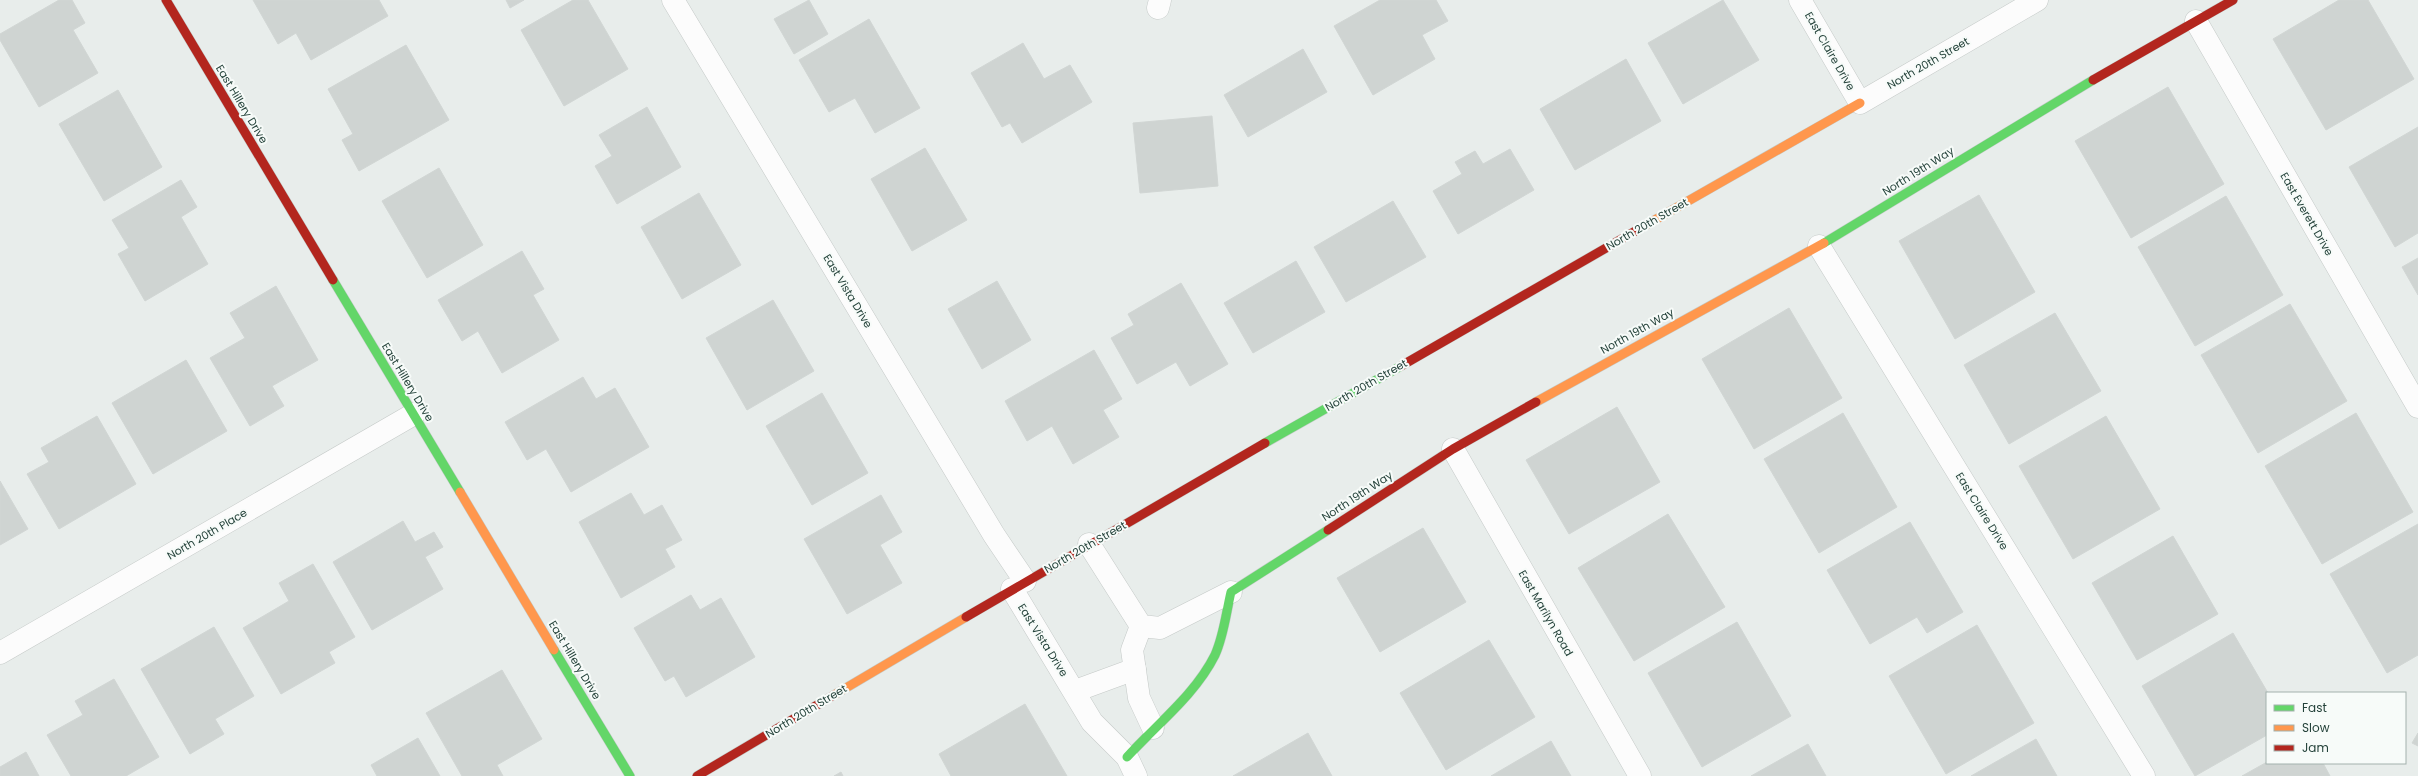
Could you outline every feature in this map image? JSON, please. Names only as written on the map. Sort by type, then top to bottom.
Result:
[{"type":"street","name":"East Hillery Drive","points":[[166,0],[630,776]]},
{"type":"street","name":"East Vista Drive","points":[[673,0],[990,528],[1018,585],[1092,722],[1131,766]]},
{"type":"street","name":"East Claire Drive","points":[[1800,0],[1860,103]]},
{"type":"street","name":"North 20th Street","points":[[697,776],[1018,585],[2038,0]]},
{"type":"street","name":"North 19th Way","points":[[1231,592],[1452,449],[1632,347],[1819,246],[2054,102],[2233,0]]},
{"type":"street","name":"East Everett Drive","points":[[2196,22],[2418,408]]},
{"type":"street","name":"East Claire Drive","points":[[1819,246],[2144,776]]},
{"type":"street","name":"North 20th Place","points":[[0,653],[414,414]]},
{"type":"street","name":"East Marilyn Road","points":[[1452,449],[1640,776]]},
{"type":"street","points":[[1089,544],[1141,626]]},
{"type":"street","points":[[1141,626],[1160,628],[1231,592]]},
{"type":"street","points":[[1131,766],[1153,728],[1186,697],[1215,654],[1231,592]]},
{"type":"street","points":[[1141,626],[1132,650],[1139,698],[1153,728]]},
{"type":"street","points":[[1075,691],[1135,669]]},
{"type":"building","points":[[59,0],[72,0],[85,23],[73,30],[98,73],[39,107],[0,40],[0,34]]},
{"type":"building","points":[[253,0],[379,0],[388,16],[311,60],[296,33],[278,44]]},
{"type":"building","points":[[506,0],[524,0],[510,8]]},
{"type":"building","points":[[573,0],[588,0],[628,69],[564,106],[521,30]]},
{"type":"building","points":[[809,0],[828,34],[794,54],[774,19]]},
{"type":"building","points":[[1380,0],[1436,0],[1448,21],[1422,35],[1435,59],[1373,95],[1334,26]]},
{"type":"building","points":[[1723,0],[1759,60],[1683,104],[1648,43]]},
{"type":"building","points":[[2339,0],[2368,0],[2414,79],[2326,130],[2273,39]]},
{"type":"building","points":[[869,19],[920,108],[875,133],[855,98],[829,112],[799,60]]},
{"type":"building","points":[[1023,43],[1044,79],[1070,65],[1092,102],[1022,143],[1010,123],[1002,127],[971,73]]},
{"type":"building","points":[[406,45],[449,120],[359,171],[342,140],[353,134],[328,89]]},
{"type":"building","points":[[1303,49],[1327,92],[1248,137],[1224,95]]},
{"type":"building","points":[[1626,59],[1661,121],[1575,170],[1540,109]]},
{"type":"building","points":[[2168,87],[2224,184],[2131,238],[2075,141]]},
{"type":"building","points":[[118,90],[162,167],[104,201],[59,124]]},
{"type":"building","points":[[647,107],[681,167],[617,204],[595,166],[612,156],[599,135]]},
{"type":"building","points":[[1212,116],[1218,186],[1140,193],[1133,123]]},
{"type":"building","points":[[2418,127],[2418,233],[2395,247],[2349,167]]},
{"type":"building","points":[[925,148],[967,220],[912,251],[871,179]]},
{"type":"building","points":[[1510,149],[1534,190],[1458,234],[1433,191],[1462,174],[1455,162],[1475,151],[1483,164]]},
{"type":"building","points":[[439,168],[483,245],[427,278],[382,201]]},
{"type":"building","points":[[181,180],[197,207],[181,217],[208,264],[145,301],[118,254],[129,248],[112,220]]},
{"type":"building","points":[[699,193],[741,265],[682,299],[641,227]]},
{"type":"building","points":[[1979,195],[2035,292],[1955,339],[1899,241]]},
{"type":"building","points":[[2226,196],[2283,295],[2195,346],[2138,247]]},
{"type":"building","points":[[1393,201],[1426,257],[1346,302],[1314,247]]},
{"type":"building","points":[[522,251],[544,289],[533,295],[559,340],[502,373],[478,331],[462,341],[438,300]]},
{"type":"building","points":[[2418,258],[2418,295],[2402,267]]},
{"type":"building","points":[[1296,261],[1325,312],[1253,353],[1224,303]]},
{"type":"building","points":[[997,281],[1031,340],[982,369],[948,309]]},
{"type":"building","points":[[1181,283],[1228,364],[1190,386],[1176,362],[1137,384],[1111,338],[1134,325],[1128,314]]},
{"type":"building","points":[[276,286],[318,360],[272,386],[284,406],[250,426],[210,358],[245,338],[230,313]]},
{"type":"building","points":[[773,300],[814,371],[747,410],[706,338]]},
{"type":"building","points":[[2290,304],[2347,401],[2258,453],[2201,355]]},
{"type":"building","points":[[1789,308],[1842,398],[1754,449],[1702,359]]},
{"type":"building","points":[[2055,313],[2101,391],[2009,444],[1964,365]]},
{"type":"building","points":[[1094,350],[1122,399],[1103,410],[1119,437],[1073,464],[1052,426],[1027,441],[1005,401]]},
{"type":"building","points":[[186,360],[227,431],[153,474],[112,403]]},
{"type":"building","points":[[583,377],[596,399],[615,388],[649,447],[571,492],[546,449],[527,460],[505,422]]},
{"type":"building","points":[[822,393],[868,473],[812,505],[766,426]]},
{"type":"building","points":[[1617,407],[1660,482],[1569,534],[1526,460]]},
{"type":"building","points":[[1843,413],[1897,507],[1819,553],[1764,459]]},
{"type":"building","points":[[2356,413],[2413,512],[2322,564],[2265,466]]},
{"type":"building","points":[[97,416],[136,484],[59,529],[27,474],[49,462],[41,448]]},
{"type":"building","points":[[2106,416],[2160,509],[2073,559],[2019,466]]},
{"type":"building","points":[[0,481],[28,529],[0,545]]},
{"type":"building","points":[[631,493],[644,515],[662,505],[682,540],[665,549],[675,567],[621,598],[579,522]]},
{"type":"building","points":[[881,495],[902,532],[880,545],[902,583],[847,614],[804,539]]},
{"type":"building","points":[[1668,514],[1725,607],[1634,661],[1578,568]]},
{"type":"building","points":[[403,521],[415,542],[434,532],[443,547],[425,557],[443,589],[372,630],[333,562]]},
{"type":"building","points":[[1910,522],[1963,612],[1927,633],[1917,617],[1870,644],[1827,570]]},
{"type":"building","points":[[2418,524],[2418,655],[2387,673],[2330,574]]},
{"type":"building","points":[[1423,528],[1466,602],[1380,652],[1337,578]]},
{"type":"building","points":[[2173,536],[2218,614],[2137,660],[2092,583]]},
{"type":"building","points":[[313,564],[355,637],[329,652],[335,663],[281,694],[243,628],[289,601],[279,583]]},
{"type":"building","points":[[691,595],[700,610],[721,598],[755,657],[686,697],[674,676],[665,681],[634,628]]},
{"type":"building","points":[[1737,622],[1791,716],[1702,767],[1648,673]]},
{"type":"building","points":[[1977,625],[2034,723],[1946,774],[1889,676]]},
{"type":"building","points":[[214,627],[254,696],[215,719],[224,734],[190,754],[141,669]]},
{"type":"building","points":[[2233,633],[2267,692],[2266,692],[2266,736],[2195,776],[2142,686]]},
{"type":"building","points":[[1489,640],[1535,717],[1446,770],[1400,693]]},
{"type":"building","points":[[502,670],[542,739],[497,765],[503,776],[462,776],[426,713]]},
{"type":"building","points":[[114,679],[159,757],[126,776],[71,776],[47,735],[83,715],[75,701]]},
{"type":"building","points":[[1025,704],[1067,776],[951,776],[939,754]]},
{"type":"building","points":[[1308,733],[1332,776],[1233,776]]},
{"type":"building","points":[[2418,733],[2418,746],[2412,743]]},
{"type":"building","points":[[418,738],[440,776],[377,776],[371,765]]},
{"type":"building","points":[[2036,739],[2057,776],[1971,776]]},
{"type":"building","points":[[1551,741],[1571,776],[1491,776]]},
{"type":"building","points":[[1808,744],[1826,776],[1751,776]]},
{"type":"building","points":[[26,752],[39,776],[0,776],[0,767]]},
{"type":"building","points":[[2266,763],[2266,764],[2324,764],[2330,776],[2242,776]]},
{"type":"building","points":[[841,772],[843,776],[834,776]]},
{"type":"traffic: fast","points":[[1824,243],[2093,80]]},
{"type":"traffic: fast","points":[[333,280],[460,492]]},
{"type":"traffic: fast","points":[[1265,443],[1401,366]]},
{"type":"traffic: fast","points":[[1127,757],[1175,709],[1207,670],[1221,640],[1231,592],[1328,530]]},
{"type":"traffic: fast","points":[[554,650],[630,776]]},
{"type":"traffic: slow","points":[[1646,225],[1860,103]]},
{"type":"traffic: slow","points":[[1536,402],[1824,243]]},
{"type":"traffic: slow","points":[[460,492],[554,650]]},
{"type":"traffic: slow","points":[[834,695],[966,617]]},
{"type":"traffic: jam","points":[[166,0],[333,280]]},
{"type":"traffic: jam","points":[[2093,80],[2233,0]]},
{"type":"traffic: jam","points":[[1401,366],[1646,225]]},
{"type":"traffic: jam","points":[[1328,530],[1453,449],[1536,402]]},
{"type":"traffic: jam","points":[[966,617],[1265,443]]},
{"type":"traffic: jam","points":[[697,776],[834,695]]}]
